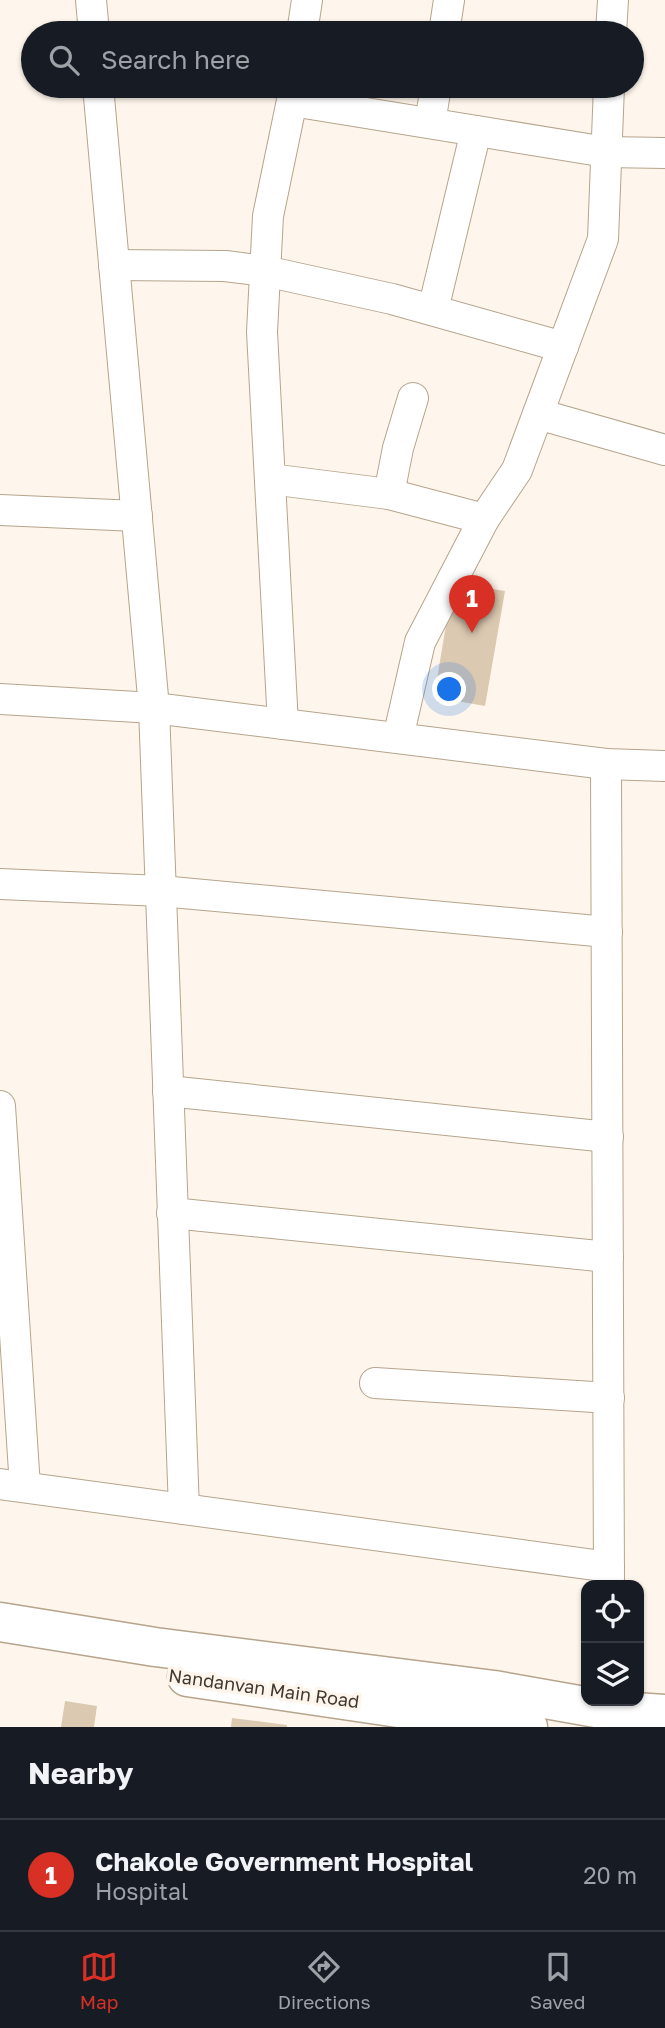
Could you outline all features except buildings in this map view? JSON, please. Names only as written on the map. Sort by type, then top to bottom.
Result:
[{"type":"main road","points":[[0,1622],[155,1647],[581,1702]]},
{"type":"main road","name":"Nandanvan Main Road","points":[[0,1649],[528,1727]]},
{"type":"main road","points":[[613,1706],[665,1714]]},
{"type":"street","points":[[91,0],[93,21]]},
{"type":"street","points":[[304,21],[307,0]]},
{"type":"street","points":[[446,21],[449,0]]},
{"type":"street","points":[[612,21],[613,0]]},
{"type":"street","points":[[100,98],[154,708],[184,1509]]},
{"type":"street","points":[[283,724],[262,332],[268,216],[292,98]]},
{"type":"street","points":[[316,98],[430,123],[606,152],[665,153]]},
{"type":"street","points":[[430,123],[434,98]]},
{"type":"street","points":[[398,738],[420,642],[484,519],[517,470],[603,239],[608,98]]},
{"type":"street","points":[[433,310],[476,131]]},
{"type":"street","points":[[114,265],[225,266],[265,271],[392,299],[563,347]]},
{"type":"street","points":[[389,494],[398,448],[413,398]]},
{"type":"street","points":[[538,414],[665,450]]},
{"type":"street","points":[[270,479],[389,494],[484,519]]},
{"type":"street","points":[[0,510],[137,516]]},
{"type":"street","points":[[0,699],[154,708],[606,764],[665,766]]},
{"type":"street","points":[[0,1106],[12,1486],[184,1509],[609,1576],[606,764]]},
{"type":"street","points":[[0,884],[161,891],[607,932]]},
{"type":"street","points":[[168,1091],[608,1137]]},
{"type":"street","points":[[172,1213],[608,1256]]},
{"type":"street","points":[[375,1383],[609,1398]]},
{"type":"place","name":"Chakole Government Hospital","points":[[472,633]]}]
